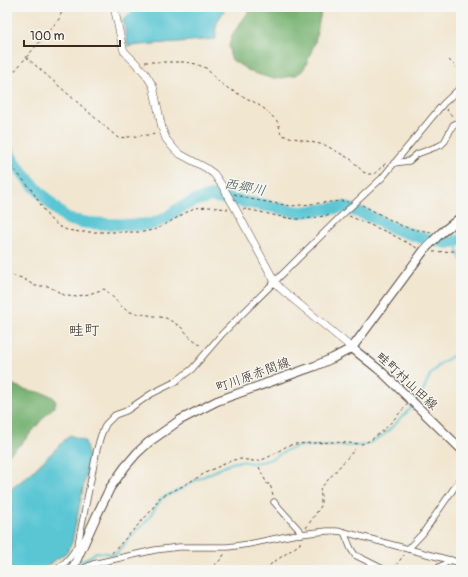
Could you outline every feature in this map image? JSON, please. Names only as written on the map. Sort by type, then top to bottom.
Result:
[{"type":"main road","name":"町川原赤間線","points":[[72,570],[110,488],[125,467],[149,442],[180,420],[217,401],[315,366],[352,348],[424,250],[441,232],[461,217]]},
{"type":"main road","name":"畦町村山田線","points":[[352,348],[382,372],[461,449]]},
{"type":"street","points":[[114,7],[124,51],[145,73],[153,86],[163,133],[166,139],[180,154],[214,174],[225,191],[275,282],[281,289],[352,348]]},
{"type":"street","points":[[57,570],[74,554],[78,544],[97,449],[106,424],[115,415],[126,412],[152,394],[175,382],[192,369],[222,334],[343,214],[382,178],[443,104],[461,87]]},
{"type":"street","points":[[394,163],[409,161],[417,154],[441,145],[453,125],[459,122]]},
{"type":"street","points":[[408,549],[423,533],[461,478]]},
{"type":"street","points":[[274,502],[301,533]]},
{"type":"street","points":[[80,570],[93,564],[154,550],[179,547],[228,547],[301,533],[327,531],[344,532],[461,563]]},
{"type":"street","points":[[344,532],[355,555],[385,570]]},
{"type":"street","points":[[434,570],[450,560]]},
{"type":"path","points":[[7,80],[59,19],[62,7]]},
{"type":"path","points":[[26,57],[118,138],[163,133]]},
{"type":"path","points":[[449,60],[461,72]]},
{"type":"path","points":[[139,66],[146,61],[186,62],[203,66],[219,82],[229,89],[266,110],[277,121],[281,135],[325,144],[352,160],[363,172],[368,174],[374,174],[387,162]]},
{"type":"path","points":[[443,104],[459,122]]},
{"type":"path","points":[[7,161],[31,189],[49,218],[60,227],[68,230],[80,232],[143,232],[157,229],[194,208],[209,207],[244,209],[280,217],[298,219],[343,214],[389,233],[424,250],[432,252],[454,251],[461,249]]},
{"type":"path","points":[[225,191],[250,199],[291,206],[341,201],[354,204],[412,230],[441,232]]},
{"type":"path","points":[[7,274],[22,278],[35,286],[48,286],[64,296],[73,297],[104,289],[123,308],[130,312],[166,318],[181,327],[191,338],[208,350]]},
{"type":"path","points":[[108,557],[150,512],[160,497],[209,471],[233,460],[241,459],[258,461],[267,458],[287,446],[295,444],[333,442],[362,444],[371,440],[384,430],[412,401]]},
{"type":"path","points":[[266,570],[271,564],[300,544],[301,533],[321,506],[322,496],[320,489],[355,448]]},
{"type":"path","points":[[259,467],[267,484],[270,484],[274,502]]},
{"type":"path","points":[[203,570],[218,563],[228,547]]},
{"type":"path","points":[[392,570],[408,549]]},
{"type":"green space","points":[[252,7],[322,7],[315,42],[302,71],[296,75],[282,78],[270,78],[251,72],[232,60],[229,46],[232,35]]},
{"type":"green space","points":[[7,382],[23,389],[47,394],[53,397],[56,402],[54,407],[25,440],[7,456]]},
{"type":"water","points":[[138,7],[221,7],[224,11],[217,24],[216,39],[128,46],[123,20]]},
{"type":"water","points":[[70,435],[85,441],[89,460],[72,542],[67,552],[41,570],[7,570],[7,492],[29,475]]},
{"type":"waterway","name":"西郷川","points":[[7,149],[14,162],[31,183],[56,209],[71,220],[107,224],[152,224],[166,218],[180,208],[194,201],[211,196],[303,212],[344,207],[369,216],[390,227],[422,238],[448,243],[461,240]]},
{"type":"waterway","points":[[458,241],[458,252],[461,260]]},
{"type":"waterway","points":[[417,402],[430,375],[440,364],[454,355],[461,343]]},
{"type":"waterway","points":[[78,562],[96,552],[115,555],[146,522],[162,498],[232,463],[241,461],[251,463],[261,462],[271,459],[287,450],[300,446],[367,445],[384,435],[414,405]]},
{"type":"waterway","points":[[63,570],[71,566]]},
{"type":"district","name":"畦町","points":[[84,330]]}]
